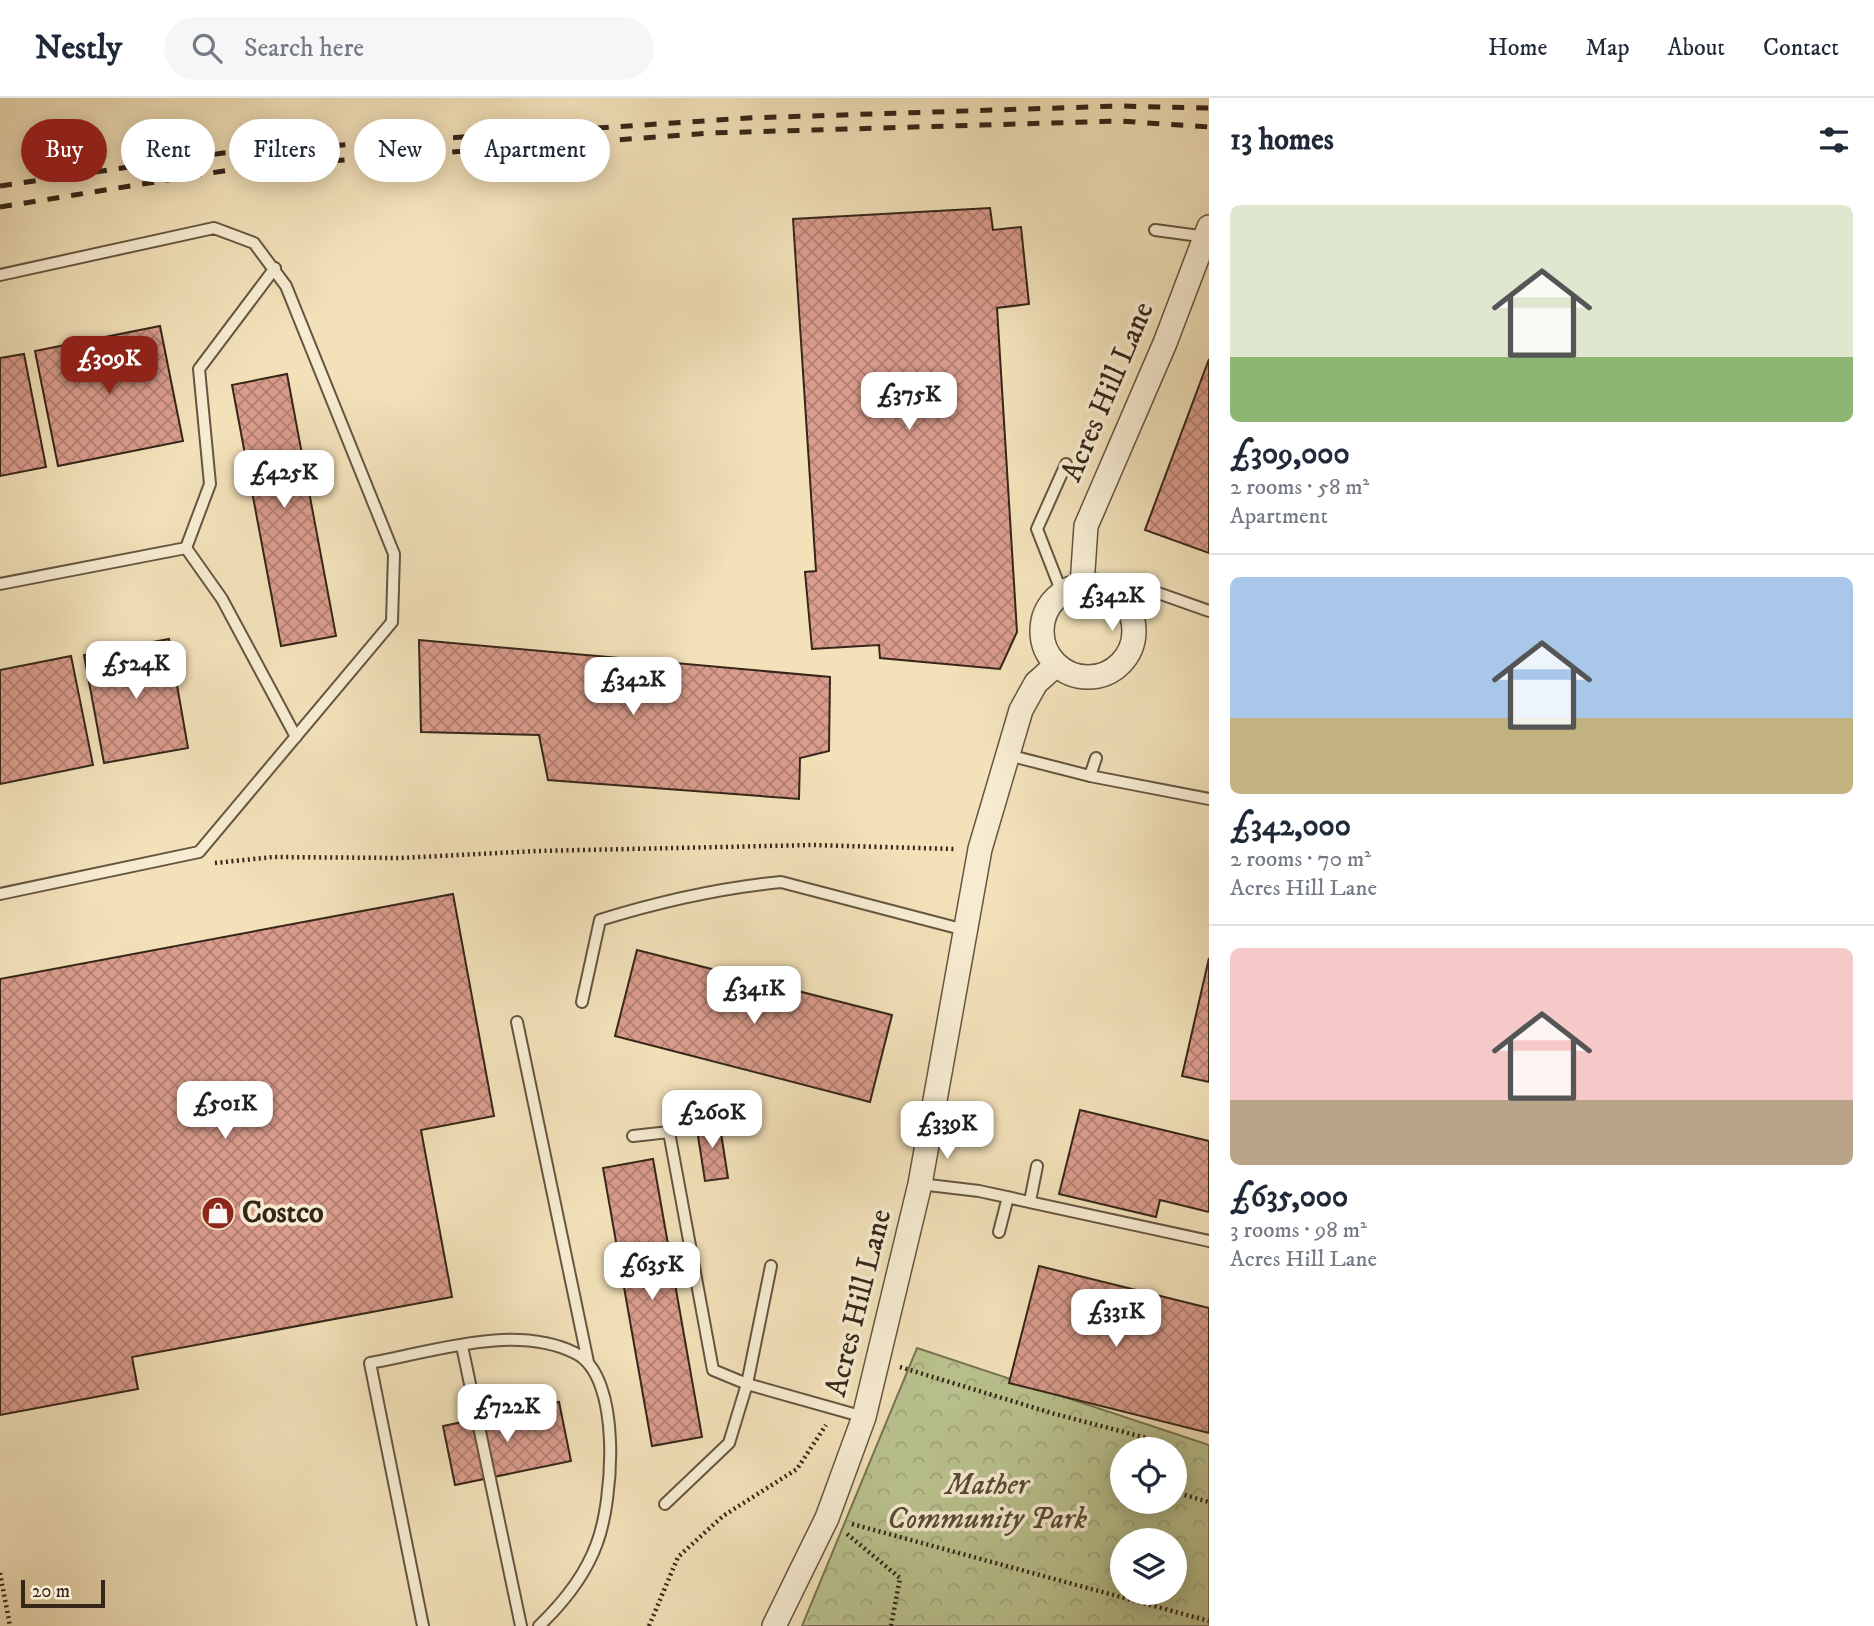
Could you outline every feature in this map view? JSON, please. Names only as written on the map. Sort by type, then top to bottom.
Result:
[{"type":"street","name":"Acres Hill Lane","points":[[774,1626],[827,1518],[864,1417],[920,1184],[980,849],[1021,710],[1036,683],[1056,665],[1047,654],[1041,628],[1045,614],[1072,589],[1086,526],[1165,342],[1207,234]]},
{"type":"street","points":[[1056,665],[1083,677],[1097,677],[1111,671],[1131,649],[1133,620],[1127,606],[1108,589],[1072,589]]},
{"type":"lane","points":[[0,275],[214,228],[254,243],[286,286],[394,554],[392,622],[199,852],[0,894]]},
{"type":"lane","points":[[1155,230],[1207,234]]},
{"type":"lane","points":[[186,548],[210,484],[199,369],[275,268]]},
{"type":"lane","points":[[1066,464],[1037,529],[1072,589]]},
{"type":"lane","points":[[0,584],[186,548]]},
{"type":"lane","points":[[186,548],[222,600],[296,737]]},
{"type":"lane","points":[[1127,606],[1158,593],[1209,611]]},
{"type":"lane","points":[[1008,755],[1090,776],[1209,799]]},
{"type":"lane","points":[[1090,776],[1096,758]]},
{"type":"lane","points":[[582,1002],[600,920],[647,905],[721,891],[781,882],[965,930]]},
{"type":"lane","points":[[517,1022],[588,1362],[601,1385],[610,1460],[608,1502],[596,1547],[579,1578],[539,1626]]},
{"type":"lane","points":[[633,1136],[669,1132],[713,1370],[747,1384],[864,1417]]},
{"type":"lane","points":[[1030,1201],[1037,1166]]},
{"type":"lane","points":[[920,1184],[1030,1201],[1209,1241]]},
{"type":"lane","points":[[999,1232],[1008,1197]]},
{"type":"lane","points":[[665,1504],[729,1443],[747,1384],[771,1266]]},
{"type":"lane","points":[[423,1626],[370,1363],[503,1341],[537,1341],[566,1349],[588,1362]]},
{"type":"lane","points":[[462,1346],[521,1626]]},
{"type":"path","points":[[211,864],[273,857],[400,858],[537,851],[812,845],[980,849]]},
{"type":"path","points":[[879,1360],[1055,1414],[1143,1437]]},
{"type":"path","points":[[649,1626],[678,1557],[723,1516],[797,1469],[837,1410]]},
{"type":"path","points":[[1187,1496],[1209,1502]]},
{"type":"path","points":[[827,1518],[1209,1621]]},
{"type":"path","points":[[827,1518],[900,1578],[891,1626]]},
{"type":"path","points":[[0,1573],[10,1626]]},
{"type":"green space","name":"Mather Community Park","points":[[917,1348],[1185,1437],[1110,1437],[1110,1514],[1187,1514],[1187,1438],[1209,1445],[1209,1626],[802,1626]]},
{"type":"building","points":[[990,208],[993,230],[1021,227],[1029,304],[997,308],[1017,632],[1000,669],[880,658],[879,645],[812,649],[805,572],[816,571],[793,219]]},
{"type":"building","points":[[160,326],[183,441],[58,466],[35,351]]},
{"type":"building","points":[[24,354],[46,467],[0,476],[0,358]]},
{"type":"building","points":[[1209,359],[1209,553],[1145,530]]},
{"type":"building","points":[[287,374],[336,636],[281,646],[232,385]]},
{"type":"building","points":[[169,639],[188,748],[104,763],[84,655]]},
{"type":"building","points":[[419,640],[830,677],[829,751],[800,758],[799,799],[548,780],[539,735],[421,732]]},
{"type":"building","points":[[71,656],[93,765],[0,784],[0,670]]},
{"type":"building","name":"Costco","points":[[453,894],[494,1116],[421,1130],[452,1297],[132,1357],[138,1389],[0,1415],[0,979]]},
{"type":"building","points":[[637,950],[892,1015],[870,1102],[615,1036]]},
{"type":"building","points":[[1209,958],[1209,1082],[1182,1076]]},
{"type":"building","points":[[1080,1110],[1209,1141],[1209,1212],[1160,1200],[1156,1217],[1059,1194]]},
{"type":"building","points":[[719,1120],[728,1178],[705,1181],[696,1123]]},
{"type":"building","points":[[653,1159],[702,1437],[652,1446],[603,1168]]},
{"type":"building","points":[[1039,1266],[1209,1308],[1209,1433],[1009,1383]]},
{"type":"building","points":[[559,1402],[571,1461],[455,1485],[443,1426]]},
{"type":"railway","points":[[0,186],[223,153],[748,118],[1119,106],[1209,108]]},
{"type":"railway","points":[[0,207],[248,167],[711,133],[1119,121],[1209,127]]},
{"type":"place","name":"Costco","points":[[218,1213]]}]
